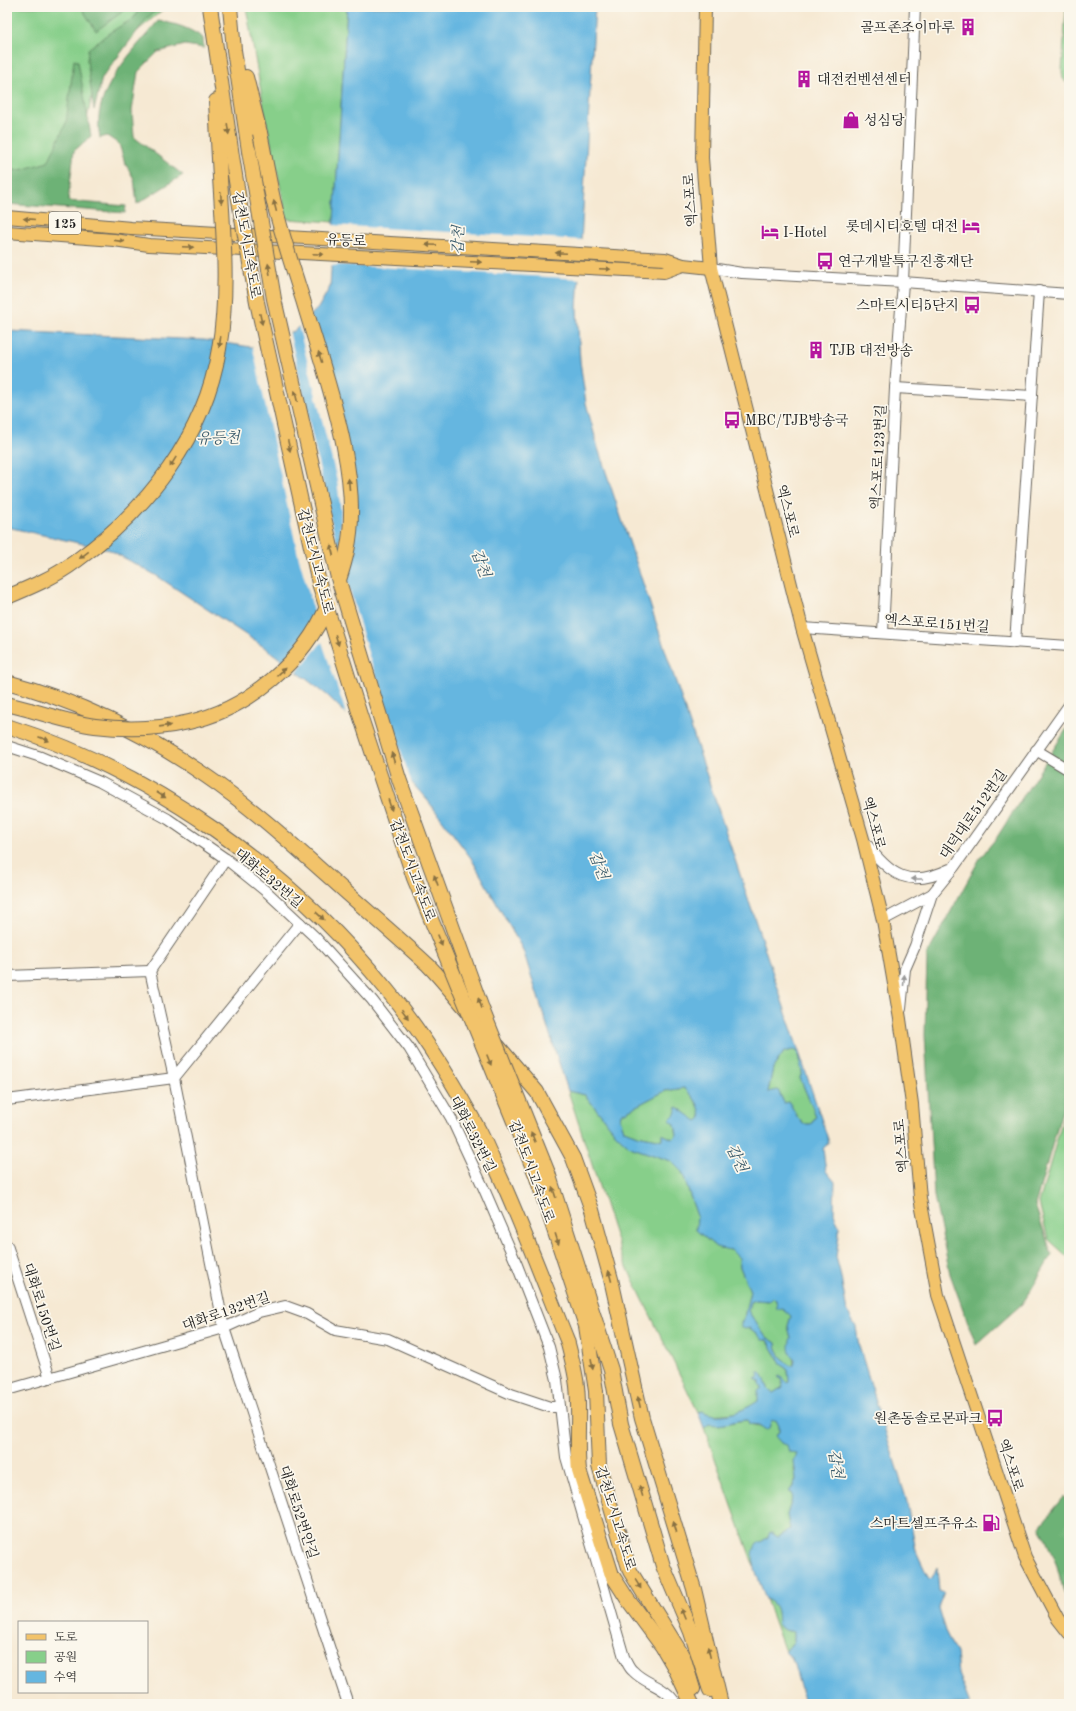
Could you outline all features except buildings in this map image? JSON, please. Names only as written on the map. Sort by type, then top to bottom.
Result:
[{"type":"highway","points":[[7,704],[94,726],[117,728],[163,727],[206,717],[254,693],[276,676],[294,658],[312,636],[322,620],[337,586],[348,551],[350,523],[348,470],[343,442],[327,382],[275,207],[260,133],[230,10]]},
{"type":"highway","name":"갑천도시고속도로","points":[[230,10],[234,50],[249,150],[274,299],[338,578],[399,779],[606,1355],[611,1370],[621,1424],[663,1566],[691,1632],[714,1704]]},
{"type":"highway","name":"갑천도시고속도로","points":[[211,12],[226,158],[242,219],[257,302],[319,583],[360,715],[414,878],[542,1174],[586,1326],[596,1391],[599,1466],[630,1571],[679,1650],[684,1660],[698,1704]]},
{"type":"highway","points":[[7,597],[32,587],[76,562],[106,539],[150,494],[169,469],[198,417],[214,370],[223,322],[226,158]]},
{"type":"highway","points":[[7,682],[70,704],[126,728],[163,748],[200,772],[246,806],[293,845],[429,966],[537,1092],[573,1158],[592,1210],[611,1279],[642,1418],[694,1589],[721,1704]]},
{"type":"highway","points":[[7,726],[47,740],[121,773],[193,815],[232,843],[269,871],[324,920],[356,953],[388,990],[418,1032],[450,1080],[481,1134],[510,1199],[567,1340],[573,1361],[577,1387],[578,1470],[612,1575],[665,1652],[676,1670],[692,1704]]},
{"type":"main road","name":"엑스포로","points":[[705,7],[702,158],[711,268],[802,628],[863,839],[882,920],[900,1019],[912,1104],[920,1198],[938,1295],[1025,1556],[1058,1619],[1069,1633]]},
{"type":"main road","name":"유등로","points":[[7,217],[123,227],[664,259],[683,265],[711,268]]},
{"type":"main road","name":"유등로","points":[[7,232],[114,240],[149,245],[664,272],[683,265]]},
{"type":"street","name":"엑스포로123번길","points":[[883,633],[895,388],[903,282],[915,7]]},
{"type":"street","points":[[711,268],[742,273],[903,282],[1069,294]]},
{"type":"street","points":[[1015,643],[1039,291]]},
{"type":"street","points":[[895,388],[1032,396]]},
{"type":"street","name":"엑스포로151번길","points":[[802,628],[1069,646]]},
{"type":"street","name":"대덕대로512번길","points":[[882,920],[932,894],[954,867],[1069,705]]},
{"type":"street","name":"대화로32번길","points":[[7,746],[41,757],[100,782],[168,818],[226,859],[268,893],[300,923],[372,1000],[410,1048],[451,1118],[517,1265],[549,1347],[557,1380],[566,1457],[570,1474],[624,1657],[633,1671],[661,1687],[673,1698],[676,1704]]},
{"type":"street","points":[[1036,750],[1069,770]]},
{"type":"street","points":[[863,839],[879,860],[894,872],[909,879],[926,879],[954,867]]},
{"type":"street","points":[[7,976],[150,971],[226,859]]},
{"type":"street","points":[[900,1019],[905,969],[915,946],[932,894]]},
{"type":"street","points":[[7,1100],[174,1078],[300,923]]},
{"type":"street","name":"대화로52번안길","points":[[150,971],[174,1078],[224,1328],[348,1704]]},
{"type":"street","name":"대화로150번길","points":[[7,1245],[50,1378]]},
{"type":"street","name":"대화로132번길","points":[[7,1390],[224,1328],[259,1312],[286,1306],[307,1314],[335,1330],[388,1339],[511,1394],[550,1406],[560,1407]]},
{"type":"green space","points":[[7,7],[166,7],[110,54],[96,76],[83,138],[7,199]]},
{"type":"green space","points":[[81,7],[129,7],[96,31]]},
{"type":"green space","points":[[140,7],[162,7],[148,17],[102,78],[94,110],[87,61],[88,49],[109,33],[134,18]]},
{"type":"green space","points":[[246,7],[347,7],[334,222],[287,219],[266,120]]},
{"type":"green space","points":[[1066,7],[1069,7],[1069,84],[1063,79],[1062,71]]},
{"type":"green space","points":[[158,21],[182,26],[193,31],[203,38],[204,48],[185,45],[158,52],[138,72],[132,111],[134,137],[183,175],[137,204],[134,179],[125,163],[119,144],[107,136],[100,138],[99,121],[101,105],[107,89],[115,75],[125,60]]},
{"type":"green space","points":[[74,60],[78,61],[91,136],[74,151],[68,201],[126,206],[125,213],[7,204],[7,170],[20,170],[48,162],[66,123]]},
{"type":"green space","points":[[1069,725],[1069,1087],[1035,1205],[1052,1255],[1023,1303],[976,1345],[950,1274],[934,1196],[925,1035],[927,955],[980,858],[997,837]]},
{"type":"green space","points":[[793,1050],[797,1051],[802,1072],[800,1078],[816,1116],[811,1124],[803,1124],[789,1103],[784,1103],[781,1096],[768,1092],[773,1068],[784,1052]]},
{"type":"green space","points":[[684,1088],[696,1101],[701,1118],[697,1122],[677,1107],[675,1124],[677,1136],[673,1139],[662,1134],[662,1140],[637,1135],[624,1130],[620,1119],[621,1114],[665,1091]]},
{"type":"green space","points":[[568,1091],[585,1095],[617,1135],[630,1147],[671,1161],[682,1172],[697,1216],[696,1230],[716,1247],[731,1250],[739,1258],[740,1267],[750,1291],[744,1318],[741,1323],[769,1342],[782,1365],[788,1370],[789,1381],[787,1383],[782,1378],[778,1377],[781,1379],[783,1387],[773,1393],[770,1391],[759,1373],[760,1376],[757,1380],[760,1382],[762,1388],[758,1394],[758,1401],[756,1403],[736,1413],[710,1415],[702,1411],[698,1412],[622,1257]]},
{"type":"green space","points":[[1069,1097],[1069,1258],[1048,1239],[1039,1203]]},
{"type":"green space","points":[[772,1297],[791,1316],[788,1326],[794,1365],[790,1366],[778,1353],[776,1343],[765,1336],[748,1311],[750,1302],[756,1300],[769,1301]]},
{"type":"green space","points":[[776,1419],[779,1426],[779,1432],[775,1435],[797,1453],[794,1470],[796,1479],[789,1492],[792,1493],[793,1496],[787,1515],[790,1530],[778,1537],[768,1537],[757,1545],[754,1551],[754,1567],[704,1428],[709,1424],[720,1425],[748,1420],[749,1424],[769,1428],[771,1421]]},
{"type":"green space","points":[[1064,1497],[1069,1502],[1069,1601],[1064,1593],[1057,1566],[1040,1526]]},
{"type":"green space","points":[[766,1599],[776,1606],[778,1625],[784,1630],[794,1632],[794,1641],[785,1652]]},
{"type":"water","points":[[347,7],[595,7],[577,309],[580,361],[586,403],[598,448],[829,1142],[823,1149],[826,1171],[835,1182],[834,1213],[839,1227],[836,1257],[847,1311],[856,1327],[859,1346],[906,1498],[916,1551],[929,1579],[932,1578],[937,1567],[939,1591],[944,1593],[938,1608],[945,1631],[956,1653],[958,1674],[970,1704],[805,1704],[792,1658],[785,1652],[794,1641],[794,1632],[784,1630],[778,1625],[775,1607],[766,1599],[758,1579],[753,1556],[754,1549],[757,1544],[768,1537],[770,1532],[778,1537],[790,1530],[787,1515],[793,1496],[792,1493],[789,1492],[796,1480],[794,1461],[797,1453],[789,1452],[787,1445],[781,1443],[775,1436],[779,1432],[779,1426],[776,1420],[771,1421],[769,1428],[766,1430],[759,1425],[749,1424],[748,1420],[720,1425],[709,1424],[704,1428],[698,1412],[702,1411],[709,1414],[724,1415],[732,1414],[746,1408],[758,1401],[758,1391],[762,1388],[760,1381],[755,1379],[760,1376],[758,1372],[761,1372],[767,1386],[773,1393],[783,1387],[781,1379],[778,1377],[780,1376],[787,1383],[789,1381],[788,1370],[782,1365],[768,1340],[762,1340],[757,1333],[749,1328],[745,1329],[741,1327],[750,1291],[740,1267],[739,1258],[731,1250],[716,1247],[696,1230],[697,1216],[682,1172],[671,1161],[630,1147],[617,1135],[585,1095],[568,1091],[523,950],[471,858],[428,801],[382,749],[327,695],[267,649],[157,576],[110,550],[7,527],[7,331],[204,340],[251,347],[294,331],[318,308],[330,287]],"holes":[[[793,1050],[797,1051],[802,1072],[800,1078],[816,1116],[811,1124],[803,1124],[789,1102],[784,1103],[778,1090],[768,1092],[773,1068],[784,1052]],[[684,1088],[696,1101],[701,1118],[697,1121],[677,1107],[675,1114],[669,1120],[675,1124],[677,1135],[673,1139],[662,1134],[662,1140],[637,1135],[624,1130],[620,1119],[621,1114],[665,1091]],[[773,1297],[776,1300],[777,1309],[782,1308],[791,1316],[788,1326],[791,1338],[789,1349],[791,1355],[795,1359],[794,1365],[790,1366],[778,1353],[776,1343],[765,1336],[748,1311],[750,1302],[756,1300],[769,1301]]]},
{"type":"pier","points":[[332,225],[583,240],[581,279],[343,265],[329,266]]},
{"type":"pier","points":[[309,314],[348,472],[346,577],[369,656],[413,787],[381,750],[347,716],[322,642],[296,673],[283,664],[317,622],[298,555],[252,344],[289,330],[331,521],[340,553],[341,512],[337,480],[298,324]]},
{"type":"place","name":"골프존조이마루","points":[[968,27]]},
{"type":"place","name":"대전컨벤션센터","points":[[804,79]]},
{"type":"place","name":"성심당","points":[[851,120]]},
{"type":"place","name":"롯데시티호텔 대전","points":[[971,226]]},
{"type":"place","name":"I-Hotel","points":[[770,232]]},
{"type":"place","name":"연구개발특구진흥재단","points":[[825,261]]},
{"type":"place","name":"스마트시티5단지","points":[[972,305]]},
{"type":"place","name":"TJB 대전방송","points":[[816,350]]},
{"type":"place","name":"MBC/TJB방송국","points":[[732,420]]},
{"type":"place","name":"원촌동솔로몬파크","points":[[995,1418]]},
{"type":"place","name":"스마트셀프주유소","points":[[991,1523]]},
{"type":"water label","name":"갑천","points":[[458,240]]},
{"type":"water label","name":"유등천","points":[[218,438]]},
{"type":"water label","name":"갑천","points":[[481,563]]},
{"type":"water label","name":"갑천","points":[[599,865]]},
{"type":"water label","name":"갑천","points":[[737,1158]]},
{"type":"water label","name":"갑천","points":[[836,1464]]}]
